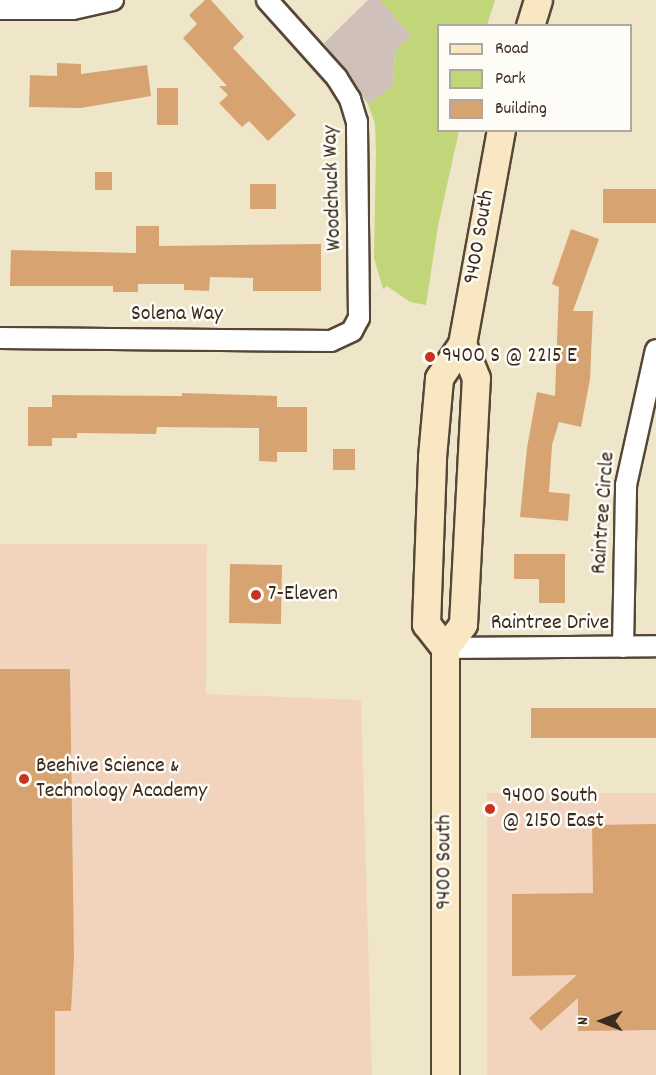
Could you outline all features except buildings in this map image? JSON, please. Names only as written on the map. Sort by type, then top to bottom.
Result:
[{"type":"main road","points":[[531,24],[538,0]]},
{"type":"main road","name":"9400 South","points":[[446,1075],[445,648],[426,624],[432,457],[439,378],[462,344],[501,132]]},
{"type":"main road","points":[[445,648],[463,624],[476,378],[462,344]]},
{"type":"street","points":[[0,9],[73,9],[113,0]]},
{"type":"street","name":"Woodchuck Way","points":[[267,0],[337,78],[350,99],[357,122],[359,318],[351,331]]},
{"type":"street","name":"Solena Way","points":[[0,338],[331,340],[351,331]]},
{"type":"street","name":"Raintree Circle","points":[[623,647],[626,485],[656,350]]},
{"type":"street","name":"Raintree Drive","points":[[445,648],[656,646]]},
{"type":"shaded area","points":[[368,0],[380,0],[411,35],[395,52],[393,86],[368,104],[324,43]]},
{"type":"shaded area","points":[[0,544],[207,544],[206,694],[361,700],[372,1075],[0,1075]]},
{"type":"shaded area","points":[[487,793],[656,793],[656,1075],[487,1075]]},
{"type":"green space","points":[[380,0],[495,0],[487,24],[437,24],[437,132],[459,132],[438,226],[426,305],[410,302],[387,286],[383,289],[374,258],[375,124],[368,104],[393,86],[395,52],[411,35]]},
{"type":"place","name":"9400 S @ 2215 E","points":[[430,357]]},
{"type":"place","name":"7-Eleven","points":[[256,595]]},
{"type":"place","name":"Beehive Science & Technology Academy","points":[[24,779]]},
{"type":"place","name":"9400 South @ 2150 East","points":[[490,809]]}]
